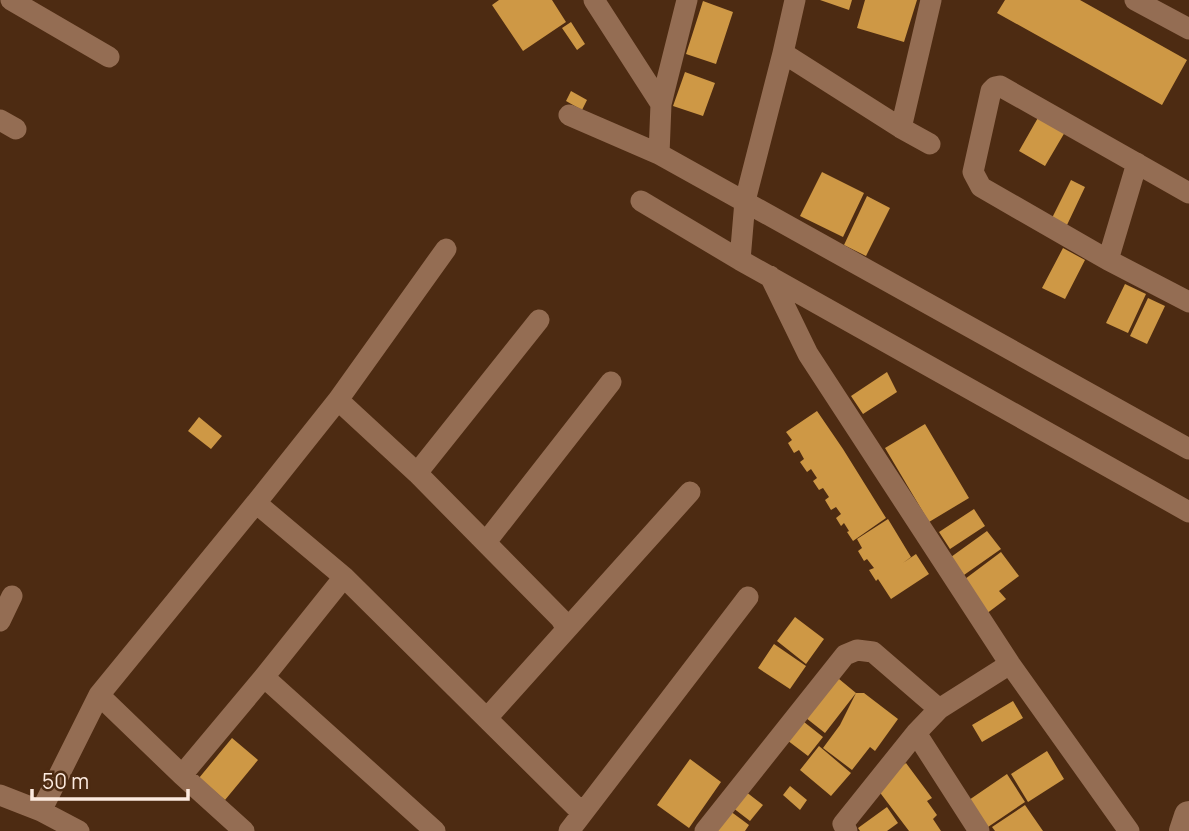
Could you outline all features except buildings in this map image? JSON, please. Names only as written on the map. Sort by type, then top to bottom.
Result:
[{"type":"street","points":[[10,0],[109,57]]},
{"type":"street","points":[[594,0],[661,104]]},
{"type":"street","points":[[659,154],[661,104],[687,0]]},
{"type":"street","points":[[740,260],[745,201],[795,0]]},
{"type":"street","points":[[901,128],[931,0]]},
{"type":"street","points":[[1135,0],[1189,29]]},
{"type":"street","points":[[783,53],[930,144]]},
{"type":"street","points":[[1189,193],[1000,86],[991,91],[973,172],[981,187],[1108,260],[1189,302]]},
{"type":"street","points":[[569,115],[659,154],[1188,445]]},
{"type":"street","points":[[1108,260],[1137,163]]},
{"type":"street","points":[[641,201],[740,260],[1189,512]]},
{"type":"street","points":[[41,811],[99,695],[338,400],[446,249]]},
{"type":"street","points":[[770,276],[808,354],[1010,664],[1129,831]]},
{"type":"street","points":[[417,472],[538,320]]},
{"type":"street","points":[[486,542],[611,382]]},
{"type":"street","points":[[338,400],[417,472],[561,619],[567,629]]},
{"type":"street","points":[[486,718],[690,492]]},
{"type":"street","points":[[256,503],[344,577],[582,813]]},
{"type":"street","points":[[182,775],[344,577]]},
{"type":"street","points":[[0,621],[12,596]]},
{"type":"street","points":[[569,831],[748,597]]},
{"type":"street","points":[[705,831],[845,655],[857,650],[873,652],[939,709]]},
{"type":"street","points":[[843,829],[916,733],[939,709],[1010,664]]},
{"type":"street","points":[[264,677],[435,831]]},
{"type":"street","points":[[99,695],[244,831]]},
{"type":"street","points":[[916,733],[979,831]]},
{"type":"street","points":[[0,795],[41,811],[79,831]]},
{"type":"street","points":[[1184,831],[1189,816]]}]
